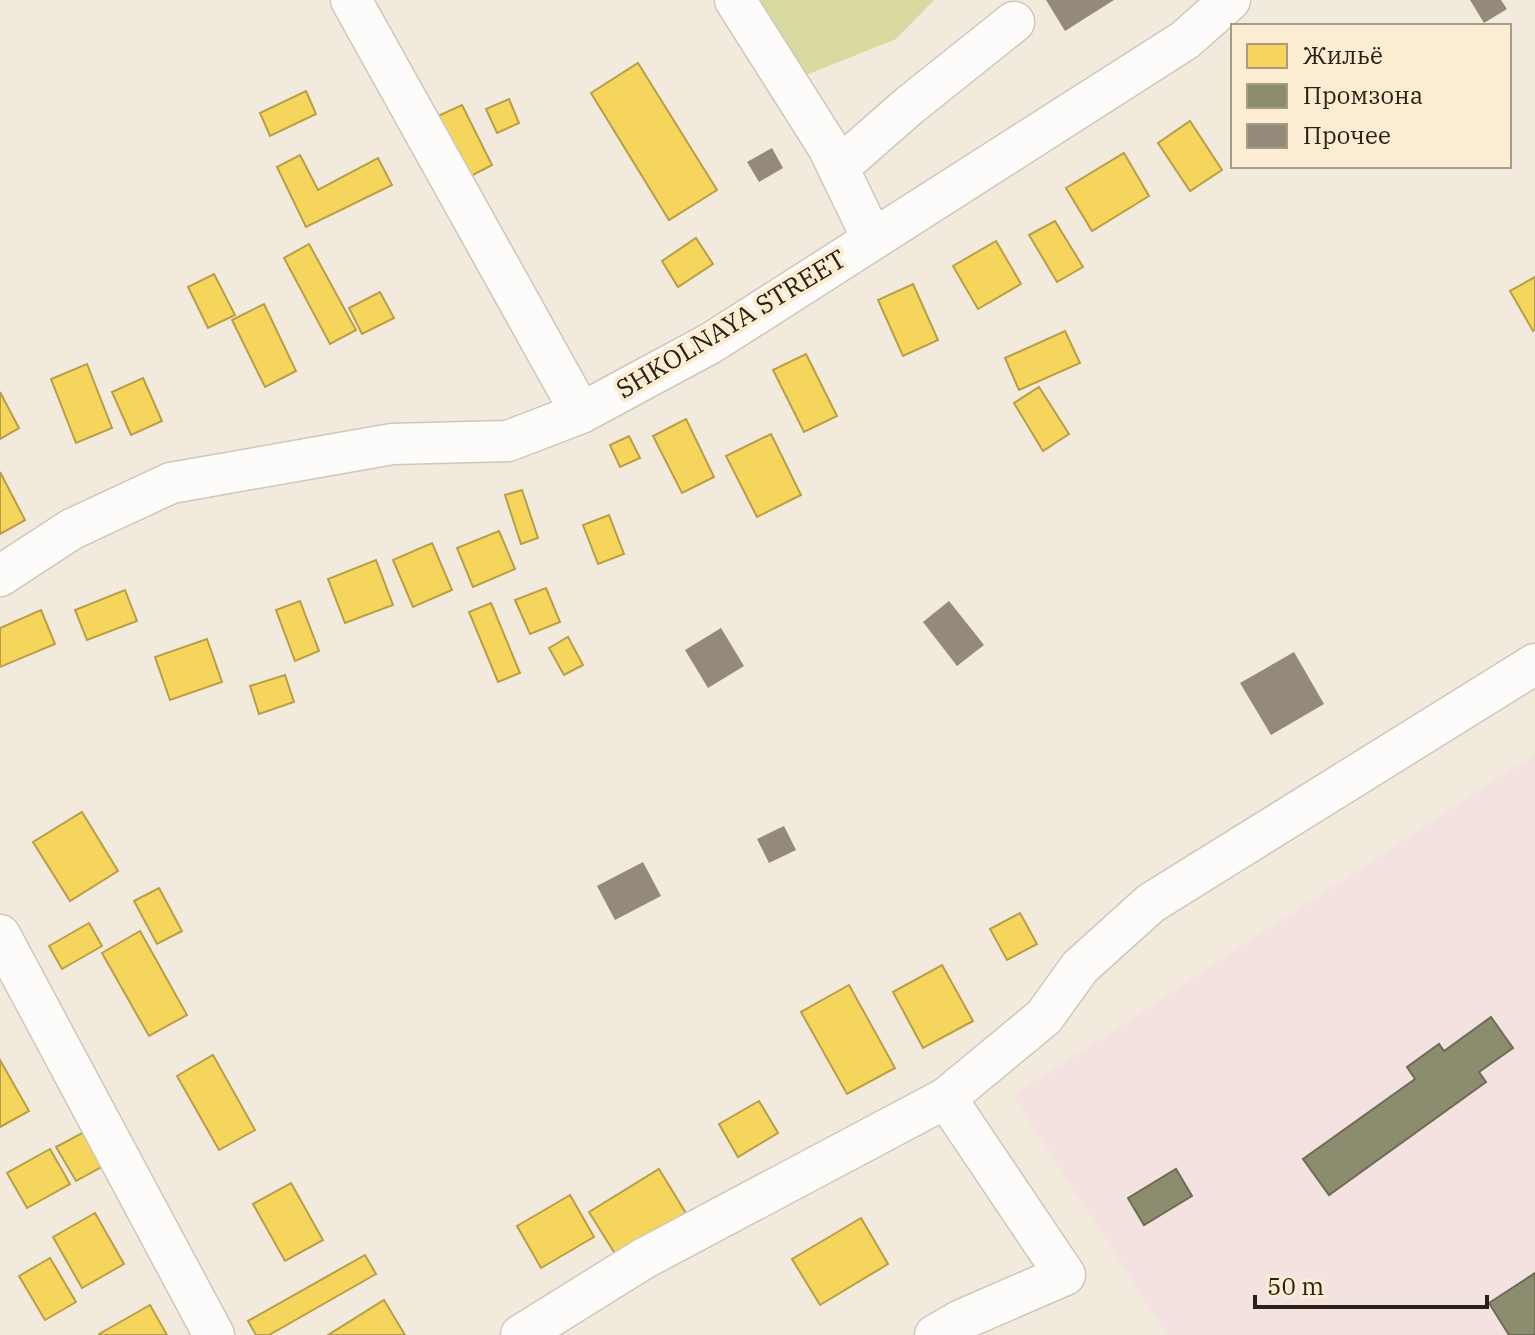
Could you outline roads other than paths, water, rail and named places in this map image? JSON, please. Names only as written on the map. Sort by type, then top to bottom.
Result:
[{"type":"street","points":[[351,0],[581,413]]},
{"type":"street","points":[[735,0],[838,168],[872,238]]},
{"type":"street","name":"SHKOLNAYA STREET","points":[[0,576],[72,529],[171,483],[392,444],[508,441],[581,413],[711,343],[1185,40],[1230,0]]},
{"type":"street","points":[[838,168],[910,105],[1014,22]]},
{"type":"street","points":[[521,1335],[643,1259],[946,1098],[1044,1017],[1080,967],[1151,903],[1535,664]]},
{"type":"street","points":[[0,935],[214,1335]]},
{"type":"street","points":[[935,1335],[961,1320],[1065,1275],[946,1098]]}]
